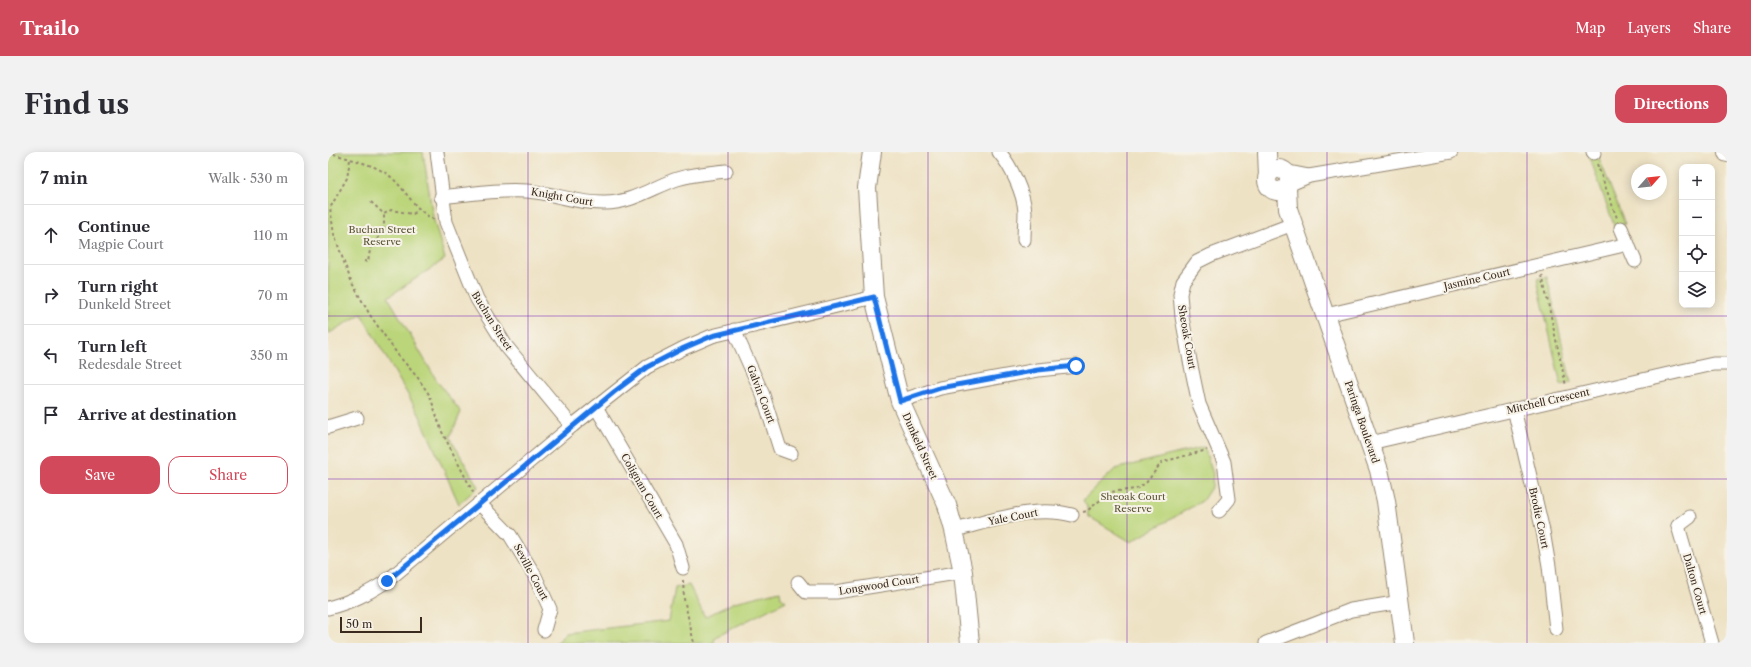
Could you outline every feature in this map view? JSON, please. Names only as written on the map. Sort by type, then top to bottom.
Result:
[{"type":"street","name":"Buchan Street","points":[[437,152],[446,222],[476,300],[506,346],[572,426]]},
{"type":"street","name":"Dunkeld Street","points":[[872,152],[867,188],[874,297],[900,401],[947,505],[954,530],[963,572],[970,643]]},
{"type":"street","points":[[999,152],[1005,159],[1018,184],[1025,210],[1024,240]]},
{"type":"street","points":[[1268,152],[1280,180],[1451,152]]},
{"type":"street","name":"Knight Court","points":[[442,197],[506,190],[552,194],[584,203],[607,204],[632,198],[678,178],[726,171]]},
{"type":"street","name":"Paringa Boulevard","points":[[1280,180],[1290,216],[1370,443],[1386,501],[1401,602],[1405,643]]},
{"type":"street","name":"Sheoak Court","points":[[1219,512],[1229,499],[1224,462],[1199,404],[1182,317],[1180,294],[1183,281],[1197,262],[1290,216]]},
{"type":"street","points":[[1621,228],[1635,261]]},
{"type":"street","name":"Jasmine Court","points":[[1326,315],[1628,244]]},
{"type":"street","points":[[328,608],[350,602],[371,592],[387,581],[572,426],[647,367],[684,348],[712,336],[874,297]]},
{"type":"street","name":"Galvin Court","points":[[734,330],[763,395],[780,449],[791,452]]},
{"type":"street","name":"Mitchell Crescent","points":[[1370,443],[1568,396],[1713,364],[1727,364]]},
{"type":"street","points":[[900,401],[954,385],[1038,370],[1076,366]]},
{"type":"street","name":"Colignan Court","points":[[596,407],[676,544],[683,568]]},
{"type":"street","name":"Brodie Court","points":[[1514,409],[1543,531],[1557,632]]},
{"type":"street","points":[[328,427],[357,418]]},
{"type":"street","name":"Seville Court","points":[[479,503],[510,535],[535,576],[550,609],[544,630]]},
{"type":"street","name":"Yale Court","points":[[954,530],[1033,512],[1056,511],[1072,515]]},
{"type":"street","name":"Dalton Court","points":[[1690,517],[1673,525],[1712,643]]},
{"type":"street","name":"Longwood Court","points":[[798,582],[806,592],[836,592],[963,572]]},
{"type":"street","points":[[1266,643],[1351,610],[1401,602]]},
{"type":"path","points":[[328,152],[378,169],[391,177],[418,209],[428,217],[446,222]]},
{"type":"path","points":[[1593,153],[1621,228]]},
{"type":"path","points":[[350,160],[347,178],[329,209],[334,234],[352,283],[370,315],[398,355],[418,378],[430,396],[442,432],[479,503]]},
{"type":"path","points":[[364,261],[368,262],[371,244],[384,233],[384,214],[372,202]]},
{"type":"path","points":[[384,214],[391,210],[413,214],[418,209]]},
{"type":"path","points":[[1540,264],[1568,396]]},
{"type":"path","points":[[1072,515],[1088,511],[1110,492],[1136,490],[1146,483],[1162,462],[1205,451],[1216,445]]},
{"type":"path","points":[[683,568],[684,599],[694,643]]},
{"type":"green space","name":"Buchan Street Reserve","points":[[328,152],[423,152],[433,217],[445,259],[388,297],[437,381],[461,412],[450,437],[478,487],[459,504],[419,414],[361,314],[328,334]]},
{"type":"green space","points":[[1597,153],[1625,224],[1615,228],[1589,155]]},
{"type":"green space","points":[[1547,277],[1571,383],[1561,385],[1537,279]]},
{"type":"green space","name":"Sheoak Court Reserve","points":[[1204,447],[1213,474],[1212,486],[1202,501],[1131,542],[1088,516],[1087,507],[1083,500],[1115,469]]},
{"type":"green space","points":[[689,585],[705,617],[735,602],[780,591],[781,597],[786,601],[715,637],[714,643],[555,643],[559,641],[565,633],[669,621],[675,588]]},
{"type":"route","points":[[387,581],[572,426],[647,367],[684,348],[712,336],[874,297],[900,401],[940,388],[983,379],[1038,370],[1076,366]]}]
